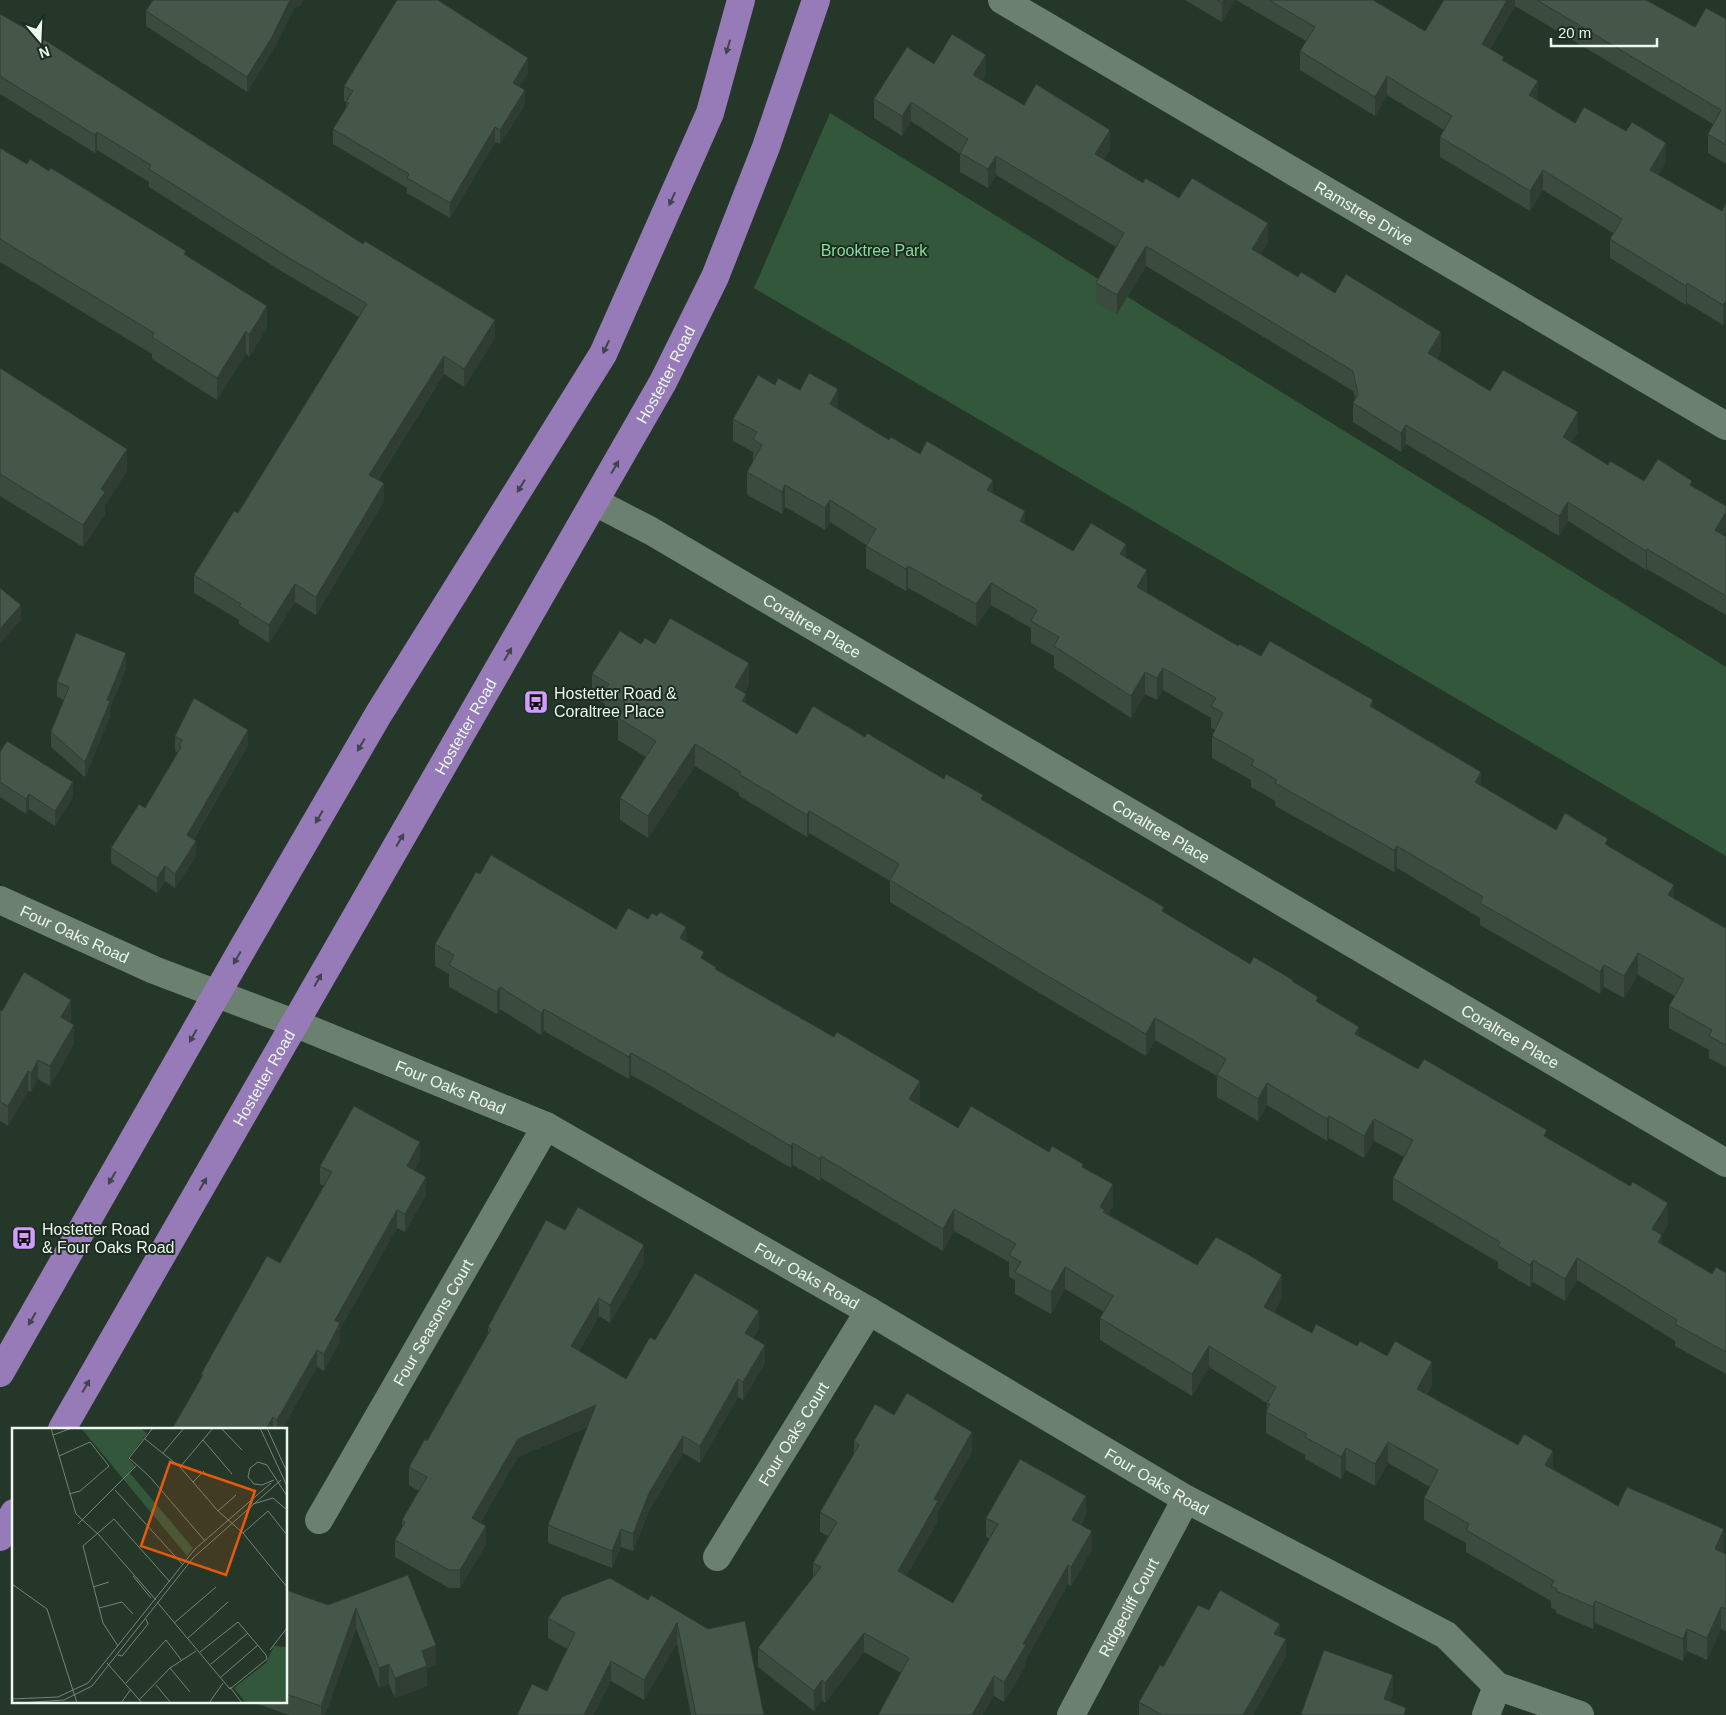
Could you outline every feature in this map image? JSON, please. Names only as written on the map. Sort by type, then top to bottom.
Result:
[{"type":"main road","points":[[0,1373],[378,715],[603,354],[710,113],[741,0]]},
{"type":"main road","name":"Hostetter Road","points":[[63,1428],[663,382],[715,278],[766,147],[816,0]]},
{"type":"main road","points":[[0,1537],[12,1516]]},
{"type":"street","name":"Ramstree Drive","points":[[1002,0],[1726,426]]},
{"type":"street","name":"Coraltree Place","points":[[595,502],[651,531],[1726,1163]]},
{"type":"street","name":"Four Oaks Road","points":[[0,900],[154,970],[294,1023],[546,1126],[869,1311],[1186,1500],[1446,1635],[1497,1686],[1580,1715]]},
{"type":"street","name":"Four Seasons Court","points":[[319,1520],[546,1126]]},
{"type":"street","name":"Four Oaks Court","points":[[717,1557],[869,1311]]},
{"type":"street","name":"Ridgecliff Court","points":[[1071,1715],[1186,1500]]},
{"type":"street","points":[[1486,1715],[1497,1686]]},
{"type":"green space","name":"Brooktree Park","points":[[830,113],[1726,667],[1726,856],[754,288]]},
{"type":"building","points":[[153,0],[290,0],[272,37],[247,77],[146,11]]},
{"type":"building","points":[[397,0],[438,0],[528,58],[513,83],[525,90],[500,130],[495,127],[450,203],[407,178],[409,174],[333,129],[349,103],[346,102],[353,91],[344,86]]},
{"type":"building","points":[[1269,0],[1373,0],[1425,31],[1444,0],[1507,0],[1482,44],[1504,57],[1502,60],[1538,81],[1529,95],[1575,123],[1584,107],[1626,131],[1632,122],[1666,143],[1650,170],[1722,211],[1726,203],[1726,300],[1723,305],[1687,283],[1686,286],[1610,239],[1622,219],[1543,170],[1530,191],[1440,137],[1452,116],[1387,76],[1375,97],[1300,51],[1315,27]]},
{"type":"building","points":[[1537,0],[1646,0],[1695,27],[1706,8],[1726,19],[1726,145],[1708,134],[1721,110]]},
{"type":"building","points":[[0,14],[37,35],[363,244],[365,241],[495,320],[464,369],[444,356],[369,475],[384,483],[316,597],[295,584],[269,625],[239,606],[241,604],[194,575],[234,511],[238,513],[367,304],[281,253],[149,169],[151,165],[97,132],[95,135],[0,76]]},
{"type":"building","points":[[952,34],[986,55],[973,75],[1024,105],[1036,84],[1110,130],[1095,154],[1143,183],[1145,178],[1179,198],[1192,178],[1268,223],[1252,249],[1298,277],[1301,272],[1335,293],[1346,274],[1441,332],[1428,353],[1490,391],[1503,370],[1578,412],[1563,437],[1608,465],[1610,461],[1644,481],[1658,459],[1692,481],[1690,485],[1726,506],[1726,512],[1715,530],[1726,537],[1726,596],[1647,549],[1646,551],[1568,502],[1559,516],[1406,425],[1401,433],[1353,403],[1358,394],[1353,371],[1146,246],[1117,295],[1096,283],[1124,233],[996,156],[988,169],[960,153],[968,139],[911,102],[902,116],[874,99],[907,47],[934,64]]},
{"type":"building","points":[[0,148],[27,164],[30,159],[49,171],[51,168],[186,251],[184,254],[267,306],[249,335],[246,331],[217,378],[152,337],[154,333],[0,239]]},
{"type":"building","points":[[0,368],[127,449],[101,489],[105,492],[83,525],[0,474]]},
{"type":"building","points":[[809,373],[838,389],[830,404],[889,440],[891,437],[920,454],[927,441],[993,480],[987,490],[1025,511],[1020,521],[1073,551],[1091,523],[1126,544],[1120,554],[1147,570],[1137,587],[1238,646],[1239,644],[1261,656],[1270,641],[1373,700],[1370,706],[1481,772],[1475,782],[1556,830],[1565,813],[1608,839],[1605,844],[1674,885],[1668,895],[1725,928],[1726,926],[1726,1045],[1709,1036],[1712,1030],[1669,1006],[1684,979],[1638,953],[1624,976],[1604,965],[1600,972],[1480,903],[1483,897],[1397,846],[1394,850],[1275,783],[1277,780],[1251,765],[1254,760],[1212,736],[1223,713],[1211,706],[1216,698],[1163,668],[1157,678],[1145,672],[1131,696],[1054,646],[1059,637],[1031,621],[1037,610],[991,583],[976,604],[908,566],[906,569],[866,546],[876,529],[830,500],[825,508],[785,485],[782,492],[747,472],[762,445],[753,439],[757,432],[733,419],[758,375],[775,385],[778,378],[800,390]]},
{"type":"building","points":[[0,588],[21,605],[0,629]]},
{"type":"building","points":[[670,618],[749,663],[735,687],[746,694],[742,701],[797,734],[813,706],[865,737],[867,733],[944,779],[946,774],[983,795],[981,799],[1164,907],[1162,911],[1250,964],[1254,957],[1293,980],[1318,997],[1316,1001],[1359,1027],[1355,1034],[1418,1069],[1424,1059],[1547,1130],[1544,1136],[1630,1186],[1633,1182],[1668,1203],[1652,1229],[1662,1235],[1658,1242],[1712,1274],[1716,1267],[1726,1273],[1726,1352],[1675,1324],[1677,1320],[1577,1258],[1565,1279],[1533,1260],[1530,1265],[1498,1246],[1500,1242],[1393,1178],[1413,1140],[1374,1119],[1364,1136],[1329,1116],[1327,1119],[1267,1083],[1258,1099],[1217,1075],[1226,1059],[1155,1018],[1146,1034],[1041,972],[890,880],[899,864],[809,811],[807,815],[739,774],[741,772],[695,744],[648,816],[620,798],[656,741],[618,718],[627,704],[605,690],[609,684],[592,674],[620,631],[641,644],[645,638],[655,644]]},
{"type":"building","points":[[76,633],[126,653],[107,700],[110,701],[85,762],[51,732],[69,687],[57,682]]},
{"type":"building","points":[[194,698],[248,730],[187,835],[196,841],[175,874],[165,866],[157,878],[111,848],[139,804],[145,808],[181,747],[179,746],[182,740],[175,736]]},
{"type":"building","points":[[7,741],[73,782],[55,811],[29,794],[26,799],[0,782],[0,752]]},
{"type":"building","points":[[491,855],[616,929],[628,908],[648,919],[652,913],[657,916],[660,912],[686,927],[680,938],[704,952],[701,958],[716,967],[715,969],[834,1037],[837,1032],[920,1081],[909,1099],[958,1128],[971,1106],[1049,1152],[1052,1146],[1083,1164],[1082,1167],[1113,1184],[1100,1207],[1105,1210],[1103,1212],[1197,1265],[1216,1237],[1282,1275],[1264,1307],[1312,1333],[1316,1324],[1357,1346],[1360,1341],[1387,1356],[1395,1341],[1432,1362],[1417,1389],[1518,1445],[1524,1434],[1553,1451],[1545,1465],[1618,1506],[1627,1487],[1724,1529],[1715,1549],[1726,1554],[1726,1609],[1721,1607],[1707,1638],[1687,1629],[1683,1639],[1595,1601],[1593,1607],[1556,1591],[1557,1589],[1551,1586],[1554,1581],[1466,1530],[1469,1524],[1424,1498],[1438,1470],[1388,1442],[1375,1464],[1346,1448],[1341,1457],[1305,1437],[1307,1434],[1266,1412],[1270,1404],[1267,1403],[1276,1387],[1209,1346],[1192,1374],[1100,1318],[1113,1296],[1065,1267],[1051,1292],[1015,1272],[1021,1262],[1009,1255],[1016,1244],[954,1209],[943,1229],[821,1156],[820,1159],[793,1143],[791,1146],[631,1053],[629,1057],[544,1009],[541,1013],[500,987],[497,992],[449,965],[454,955],[435,944],[476,872],[480,874]]},
{"type":"building","points":[[24,972],[71,1000],[61,1017],[74,1025],[50,1066],[38,1060],[31,1073],[28,1071],[8,1106],[0,1102],[0,1010],[2,1011]]},
{"type":"building","points":[[354,1106],[420,1142],[407,1166],[426,1177],[405,1214],[397,1210],[335,1320],[340,1323],[324,1354],[317,1350],[277,1420],[273,1417],[267,1428],[173,1428],[267,1256],[280,1263],[332,1172],[320,1166]]},
{"type":"building","points":[[578,1207],[644,1245],[610,1305],[599,1298],[571,1346],[626,1379],[650,1337],[655,1340],[695,1273],[759,1311],[745,1333],[765,1345],[743,1382],[738,1379],[700,1446],[683,1436],[649,1493],[633,1534],[621,1529],[612,1551],[548,1525],[596,1405],[518,1439],[472,1518],[486,1526],[460,1570],[449,1570],[395,1540],[405,1522],[402,1520],[427,1477],[409,1467],[425,1439],[427,1441],[491,1329],[488,1327],[546,1220],[565,1230]]},
{"type":"building","points":[[907,1393],[972,1432],[934,1499],[938,1501],[898,1571],[953,1603],[998,1524],[986,1518],[1020,1459],[1086,1496],[1072,1520],[1092,1531],[1071,1567],[1068,1565],[1023,1644],[1026,1645],[1004,1682],[994,1676],[972,1715],[878,1715],[909,1658],[864,1633],[825,1683],[822,1680],[814,1691],[758,1648],[821,1567],[813,1563],[837,1522],[820,1512],[859,1445],[854,1441],[875,1404],[894,1415]]},
{"type":"building","points":[[408,1575],[436,1645],[422,1651],[427,1666],[395,1678],[389,1664],[379,1668],[356,1608],[321,1706],[288,1695],[288,1591],[328,1605]]},
{"type":"building","points":[[610,1578],[648,1600],[651,1595],[708,1629],[745,1621],[764,1715],[696,1715],[677,1623],[644,1680],[611,1661],[584,1715],[517,1715],[532,1684],[547,1691],[575,1633],[548,1618],[562,1597]]},
{"type":"building","points":[[1220,1590],[1280,1624],[1274,1634],[1286,1639],[1243,1715],[1162,1715],[1139,1702],[1160,1665],[1163,1667],[1198,1605],[1209,1610]]},
{"type":"building","points":[[1324,1650],[1393,1675],[1384,1699],[1406,1708],[1404,1715],[1301,1714]]},
{"type":"place","name":"Hostetter Road & Coraltree Place","points":[[536,702]]},
{"type":"place","name":"Hostetter Road & Four Oaks Road","points":[[24,1238]]}]
